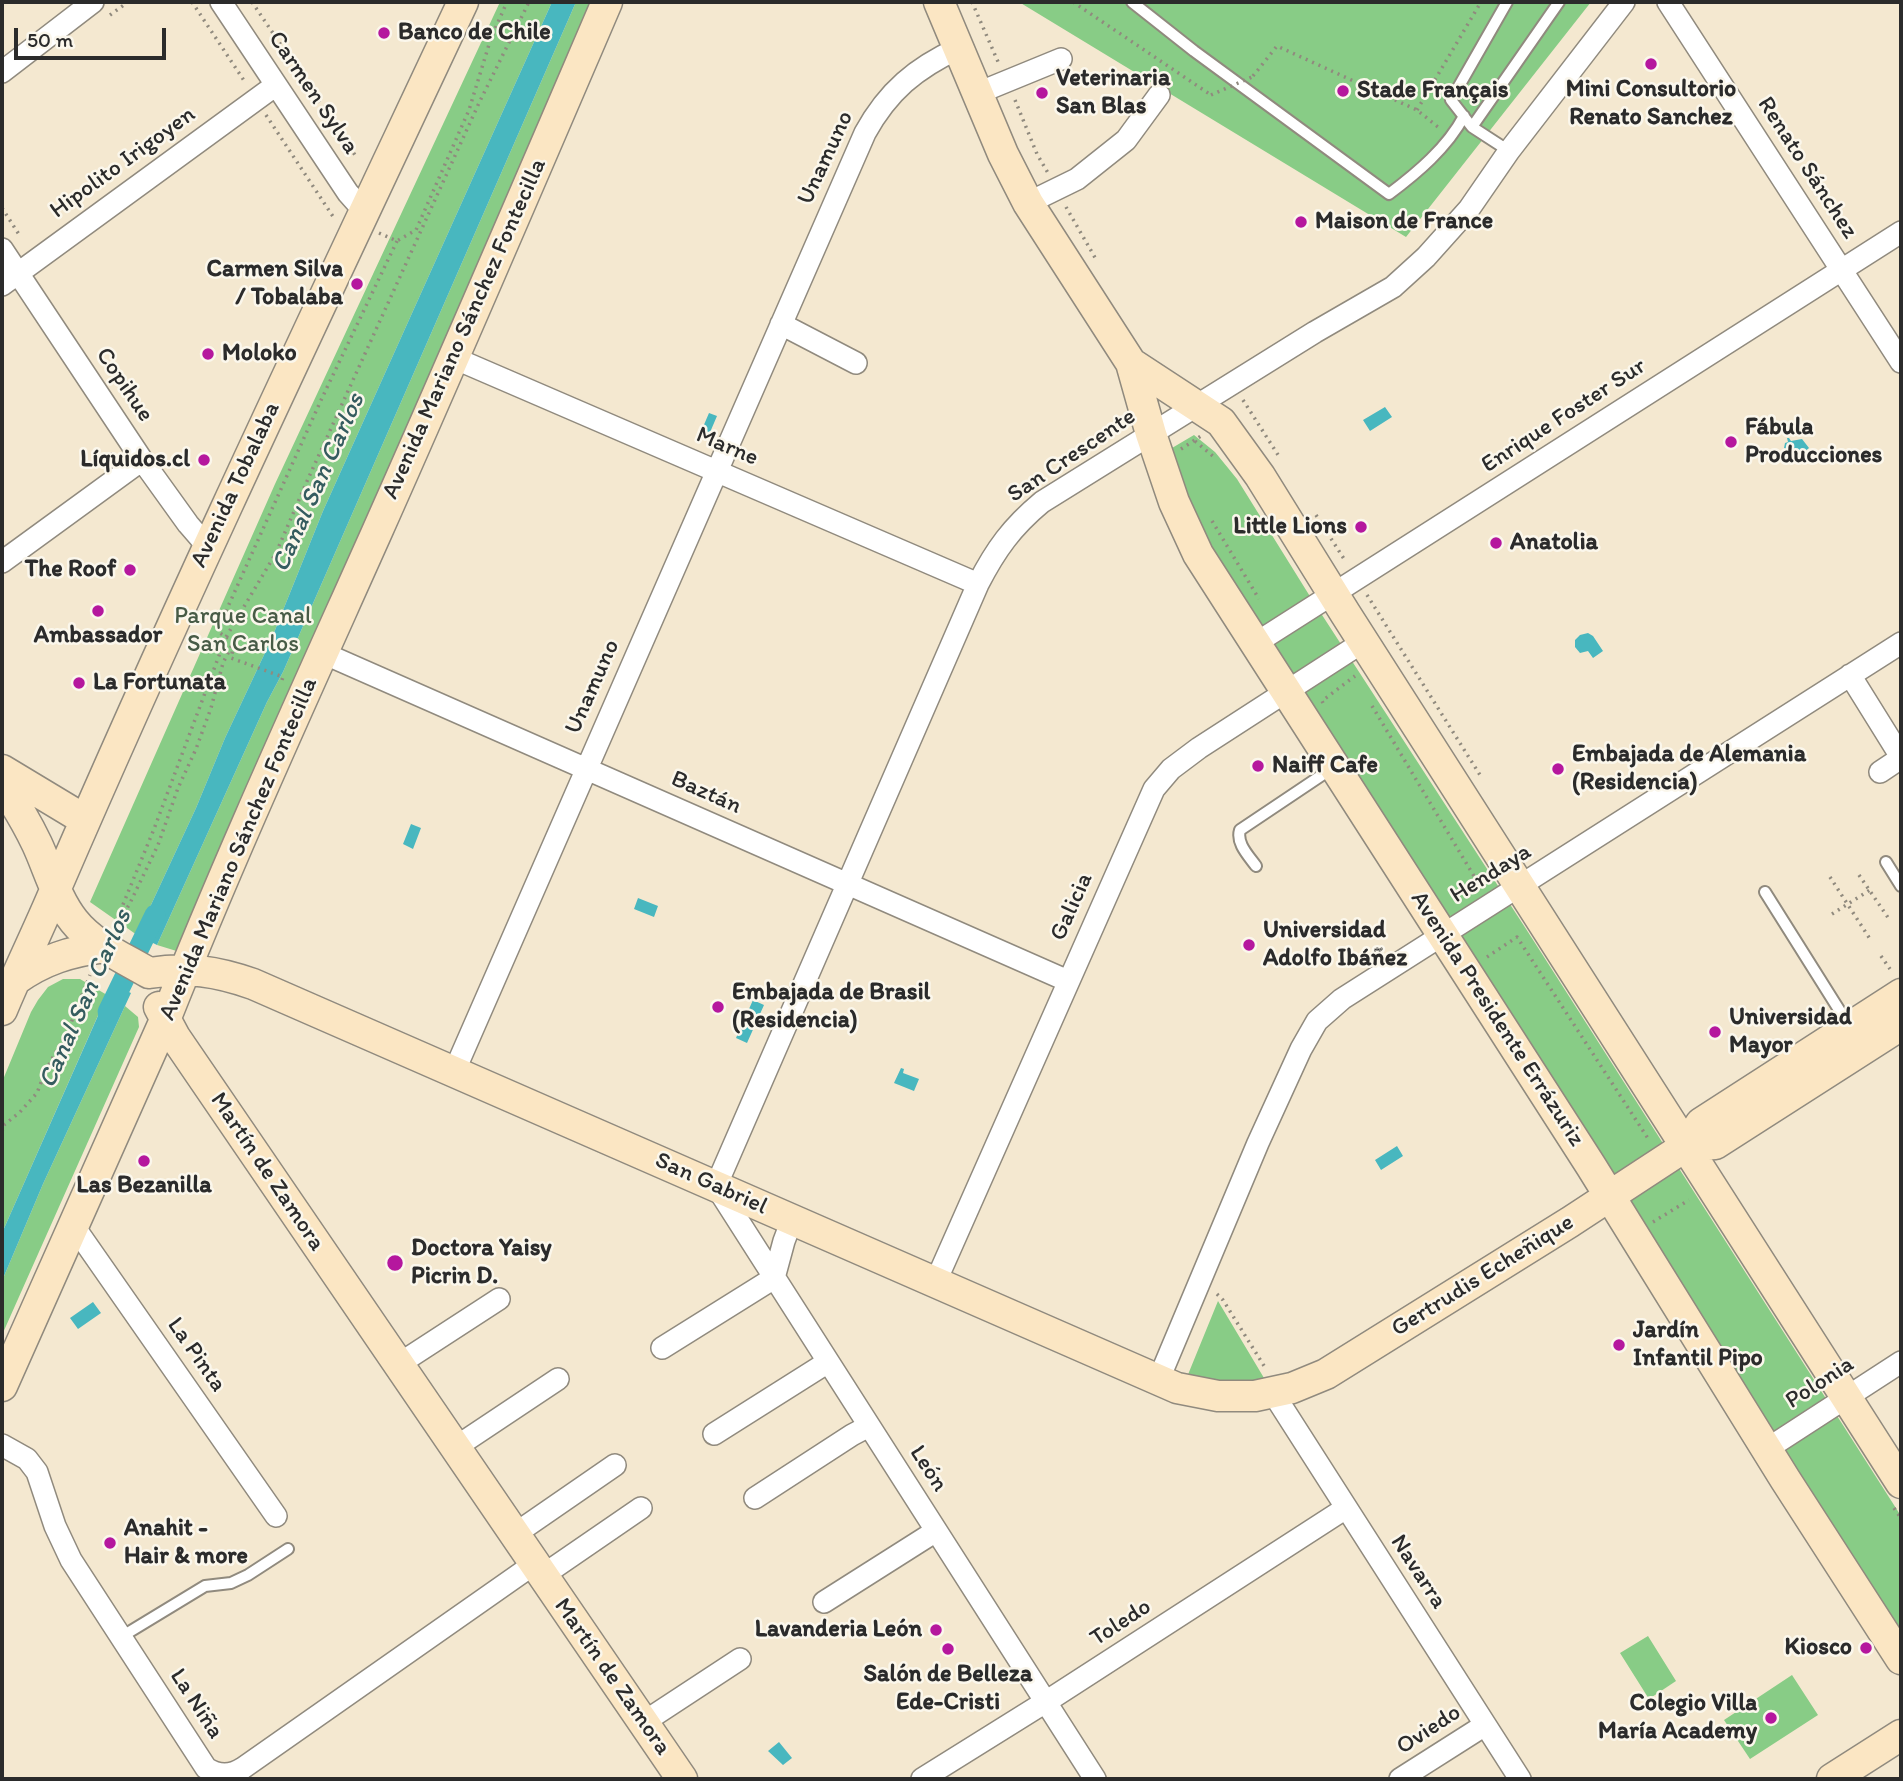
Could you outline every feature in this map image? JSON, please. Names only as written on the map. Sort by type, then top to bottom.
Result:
[{"type":"street","points":[[2,72],[93,2]]},
{"type":"street","name":"Carmen Sylva","points":[[221,2],[348,193],[361,217]]},
{"type":"street","name":"Avenida Tobalaba","points":[[2,1010],[207,546],[463,2]]},
{"type":"street","name":"Avenida Mariano Sánchez Fontecilla","points":[[2,1386],[165,1020],[607,2]]},
{"type":"street","name":"Avenida Presidente Errázuriz","points":[[939,2],[1003,154],[1028,203],[1131,363],[1174,502],[1198,554],[1610,1196],[1901,1659]]},
{"type":"street","name":"San Crescente","points":[[716,1186],[978,584],[998,548],[1042,502],[1393,286],[1449,233],[1469,209],[1509,151],[1624,2]]},
{"type":"street","name":"Renato Sánchez","points":[[1668,2],[1901,362]]},
{"type":"street","name":"Unamuno","points":[[454,1072],[857,150],[874,117],[899,86],[915,72],[959,48]]},
{"type":"street","points":[[978,93],[1061,59]]},
{"type":"street","name":"Hipolito Irigoyen","points":[[10,279],[276,85]]},
{"type":"street","points":[[1028,203],[1077,179],[1126,140],[1159,95]]},
{"type":"street","name":"Enrique Foster Sur","points":[[1256,643],[1901,232]]},
{"type":"street","name":"Copihue","points":[[2,249],[10,279],[188,524],[207,546]]},
{"type":"street","points":[[781,324],[856,363]]},
{"type":"street","name":"Marne","points":[[454,358],[978,584]]},
{"type":"street","name":"Avenida Presidente Errázuriz","points":[[1131,363],[1221,422],[1260,476],[1363,642],[1901,1483]]},
{"type":"street","points":[[2,562],[142,460]]},
{"type":"street","name":"Galicia","points":[[936,1282],[1154,789],[1162,778],[1184,759],[1363,642]]},
{"type":"street","name":"Hendaya","points":[[1158,1381],[1258,1143],[1310,1030],[1324,1013],[1901,643]]},
{"type":"street","name":"Baztán","points":[[323,653],[1068,981]]},
{"type":"street","points":[[1850,675],[1901,757],[1880,772]]},
{"type":"street","points":[[2,770],[85,820]]},
{"type":"street","points":[[2,784],[23,816],[56,890],[75,923],[89,936],[125,950]]},
{"type":"street","name":"San Gabriel","points":[[15,980],[28,970],[72,952],[125,950],[185,969],[226,975],[253,984],[1158,1381],[1177,1388],[1219,1396],[1255,1396],[1273,1386]]},
{"type":"street","name":"Martín de Zamora","points":[[125,950],[153,993],[175,1037],[682,1779]]},
{"type":"street","name":"Gertrudis Echeñique","points":[[1273,1386],[1309,1382],[1326,1374],[1610,1196],[1686,1146],[1701,1123],[1850,1027],[1895,981]]},
{"type":"street","name":"Gertrudis Echeñique","points":[[1686,1146],[1715,1144],[1901,1025]]},
{"type":"street","name":"León","points":[[716,1186],[1095,1779]]},
{"type":"street","points":[[662,1348],[774,1278],[793,1220]]},
{"type":"street","name":"La Pinta","points":[[74,1225],[276,1516]]},
{"type":"street","points":[[399,1364],[499,1299]]},
{"type":"street","points":[[714,1434],[828,1362]]},
{"type":"street","name":"Polonia","points":[[1767,1449],[1901,1362]]},
{"type":"street","points":[[456,1447],[558,1379]]},
{"type":"street","name":"Navarra","points":[[1273,1386],[1346,1507],[1520,1779]]},
{"type":"street","points":[[755,1498],[869,1426]]},
{"type":"street","name":"La Niña","points":[[2,1445],[27,1459],[37,1472],[55,1526],[71,1560],[206,1768],[216,1774],[230,1774],[243,1769],[538,1570]]},
{"type":"street","points":[[515,1534],[615,1465]]},
{"type":"street","name":"Toledo","points":[[922,1779],[1346,1507]]},
{"type":"street","name":"Martín de Zamora","points":[[538,1570],[641,1508]]},
{"type":"street","points":[[824,1602],[936,1531]]},
{"type":"street","points":[[644,1722],[740,1658]]},
{"type":"street","name":"Oviedo","points":[[1400,1779],[1485,1725]]},
{"type":"street","points":[[1832,1779],[1901,1735]]},
{"type":"lane","points":[[1132,2],[1389,194],[1415,175],[1457,130],[1464,116]]},
{"type":"lane","points":[[1507,2],[1451,100],[1472,127],[1509,151]]},
{"type":"lane","points":[[1472,127],[1559,2]]},
{"type":"lane","points":[[1256,866],[1238,836],[1240,830],[1335,767]]},
{"type":"lane","points":[[1886,862],[1901,886]]},
{"type":"lane","points":[[1765,892],[1850,1027]]},
{"type":"lane","points":[[121,1637],[205,1586],[231,1583],[288,1549]]},
{"type":"path","points":[[192,2],[334,218],[361,217],[397,241]]},
{"type":"path","points":[[251,2],[357,158]]},
{"type":"path","points":[[235,640],[226,638],[217,631],[322,398],[397,241],[416,230],[472,103],[488,48],[507,2]]},
{"type":"path","points":[[125,950],[154,830],[226,638],[276,553],[479,103],[529,2]]},
{"type":"path","points":[[1073,2],[1211,95],[1252,77],[1277,46],[1417,110],[1451,136]]},
{"type":"path","points":[[1417,110],[1481,2]]},
{"type":"path","points":[[1207,512],[1261,602]]},
{"type":"path","points":[[235,640],[231,657],[283,677]]},
{"type":"path","points":[[125,950],[129,905],[158,845],[211,708],[223,663],[235,640]]},
{"type":"path","points":[[1322,701],[1355,676]]},
{"type":"path","points":[[1859,875],[1889,919]]},
{"type":"path","points":[[1830,877],[1870,939]]},
{"type":"path","points":[[1832,914],[1870,890]]},
{"type":"path","points":[[1487,957],[1517,937]]},
{"type":"path","points":[[1881,956],[1895,981]]},
{"type":"path","points":[[2,1132],[4,1125],[37,1093],[69,1028],[89,979]]},
{"type":"path","points":[[1648,1225],[1689,1200]]},
{"type":"path","points":[[1215,1292],[1223,1300],[1273,1386]]},
{"type":"green space","name":"Parque Canal San Carlos","points":[[500,2],[552,2],[323,511],[271,640],[137,935],[90,902],[275,484]]},
{"type":"green space","points":[[576,2],[603,2],[183,953],[157,945],[283,672]]},
{"type":"green space","name":"Stade Français","points":[[1019,2],[1591,2],[1406,237]]},
{"type":"green space","points":[[1194,435],[1215,452],[1237,479],[1901,1516],[1901,1636],[1212,555],[1192,510],[1172,448]]},
{"type":"green space","points":[[63,979],[80,979],[107,995],[2,1233],[2,1082],[38,1000],[48,987]]},
{"type":"green space","points":[[125,1006],[138,1017],[139,1027],[2,1335],[2,1281],[43,1184]]},
{"type":"green space","points":[[1218,1301],[1267,1383],[1239,1386],[1187,1377]]},
{"type":"green space","points":[[1648,1636],[1676,1681],[1649,1699],[1620,1653]]},
{"type":"green space","name":"Colegio Villa María Academy","points":[[1792,1675],[1818,1715],[1750,1759],[1724,1720]]},
{"type":"water","points":[[552,2],[576,2],[283,672],[157,945],[137,935],[271,640],[323,511]]},
{"type":"water","points":[[1385,407],[1392,417],[1370,431],[1363,420]]},
{"type":"water","points":[[709,413],[717,416],[708,437],[700,434]]},
{"type":"water","points":[[1787,438],[1791,441],[1802,439],[1809,448],[1797,458],[1784,448],[1788,442]]},
{"type":"water","points":[[1588,633],[1603,651],[1593,658],[1588,651],[1580,653],[1575,647],[1575,640]]},
{"type":"water","points":[[411,824],[421,828],[413,849],[403,844]]},
{"type":"water","points":[[638,898],[658,906],[654,917],[634,909]]},
{"type":"water","points":[[112,984],[131,993],[43,1184],[2,1281],[2,1233]]},
{"type":"water","points":[[753,1000],[764,1005],[747,1043],[736,1038]]},
{"type":"water","points":[[901,1068],[904,1069],[903,1073],[919,1079],[914,1091],[894,1083]]},
{"type":"water","points":[[1397,1146],[1403,1156],[1381,1170],[1375,1160]]},
{"type":"water","points":[[93,1302],[101,1313],[78,1329],[70,1318]]},
{"type":"water","points":[[779,1742],[792,1758],[783,1765],[768,1751]]},
{"type":"waterway","name":"Canal San Carlos","points":[[108,1012],[155,915]]},
{"type":"place","name":"Banco de Chile","points":[[384,33]]},
{"type":"place","name":"Mini Consultorio Renato Sanchez","points":[[1651,64]]},
{"type":"place","name":"Stade Français","points":[[1343,91]]},
{"type":"place","name":"Veterinaria San Blas","points":[[1042,93]]},
{"type":"place","name":"Maison de France","points":[[1301,222]]},
{"type":"place","name":"Carmen Silva / Tobalaba","points":[[357,284]]},
{"type":"place","name":"Moloko","points":[[208,354]]},
{"type":"place","name":"Fábula Producciones","points":[[1731,442]]},
{"type":"place","name":"Líquidos.cl","points":[[204,460]]},
{"type":"place","name":"Little Lions","points":[[1361,527]]},
{"type":"place","name":"Anatolia","points":[[1496,543]]},
{"type":"place","name":"The Roof","points":[[130,570]]},
{"type":"place","name":"Ambassador","points":[[98,611]]},
{"type":"place","name":"La Fortunata","points":[[79,683]]},
{"type":"place","name":"Naiff Cafe","points":[[1258,766]]},
{"type":"place","name":"Embajada de Alemania (Residencia)","points":[[1558,769]]},
{"type":"place","name":"Universidad Adolfo Ibáñez","points":[[1249,945]]},
{"type":"place","name":"Embajada de Brasil (Residencia)","points":[[718,1007]]},
{"type":"place","name":"Universidad Mayor","points":[[1715,1032]]},
{"type":"place","name":"Las Bezanilla","points":[[144,1161]]},
{"type":"place","name":"Doctora Yaisy Picrin D.","points":[[395,1263]]},
{"type":"place","name":"Jardín Infantil Pipo","points":[[1619,1345]]},
{"type":"place","name":"Anahit - Hair & more","points":[[110,1543]]},
{"type":"place","name":"Lavanderia León","points":[[936,1630]]},
{"type":"place","name":"Kiosco","points":[[1866,1648]]},
{"type":"place","name":"Salón de Belleza Ede-Cristi","points":[[948,1649]]},
{"type":"place","name":"Colegio Villa María Academy","points":[[1771,1718]]}]
